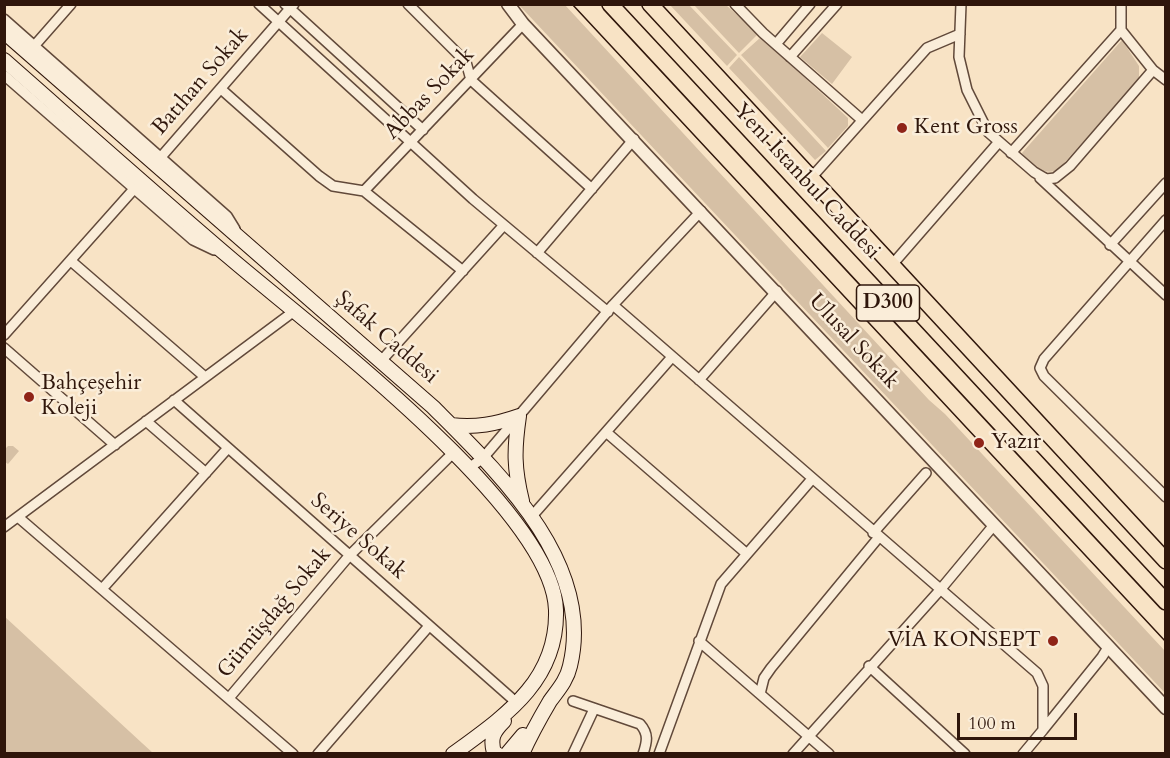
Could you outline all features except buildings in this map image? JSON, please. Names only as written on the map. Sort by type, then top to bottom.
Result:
[{"type":"highway","name":"Yeni İstanbul Caddesi","points":[[610,4],[1166,602]]},
{"type":"highway","name":"Yeni İstanbul Caddesi","points":[[650,4],[1166,561]]},
{"type":"main road","name":"Şafak Caddesi","points":[[4,32],[381,361],[451,425],[533,515],[565,582],[574,626],[570,666],[522,753]]},
{"type":"main road","name":"Şafak Caddesi","points":[[4,60],[227,255],[422,421],[469,468],[543,563],[556,608],[554,646],[535,685],[517,703],[453,753]]},
{"type":"main road","points":[[451,425],[469,427],[495,424],[519,416],[513,451],[514,468],[523,503]]},
{"type":"main road","points":[[497,753],[494,753],[491,741],[494,732],[517,703]]},
{"type":"main road","points":[[507,753],[513,750],[549,704]]},
{"type":"street","points":[[35,45],[70,4]]},
{"type":"street","points":[[259,4],[277,24],[413,141],[504,225],[672,357],[1037,673],[1043,686],[1043,730]]},
{"type":"street","points":[[408,4],[466,62],[471,80],[592,189]]},
{"type":"street","name":"Ulusal Sokak","points":[[508,4],[524,24],[1166,708]]},
{"type":"street","points":[[735,4],[790,57],[862,120]]},
{"type":"street","points":[[776,44],[810,4]]},
{"type":"street","points":[[790,57],[837,4]]},
{"type":"street","points":[[961,4],[959,57],[967,90],[988,132],[1166,295]]},
{"type":"street","points":[[1120,4],[1122,30],[1153,70],[1166,80]]},
{"type":"street","points":[[290,6],[423,130]]},
{"type":"street","name":"Batıhan Sokak","points":[[161,157],[277,24],[290,6]]},
{"type":"street","points":[[4,19],[226,216],[243,241]]},
{"type":"street","name":"Abbas Sokak","points":[[364,191],[524,24]]},
{"type":"street","points":[[1011,153],[1122,30]]},
{"type":"street","points":[[811,178],[927,48],[960,34]]},
{"type":"street","points":[[1034,172],[1046,179],[1055,178],[1071,166],[1153,70]]},
{"type":"street","points":[[6,80],[193,240],[227,255]]},
{"type":"street","points":[[220,89],[319,176],[333,186],[364,191],[463,271]]},
{"type":"street","points":[[537,252],[634,139]]},
{"type":"street","points":[[891,266],[998,143]]},
{"type":"street","points":[[1110,245],[1166,183]]},
{"type":"street","points":[[4,335],[134,189]]},
{"type":"street","points":[[469,468],[483,458],[610,308],[701,211]]},
{"type":"street","points":[[1166,220],[1044,359],[1040,368],[1044,376],[1166,497]]},
{"type":"street","points":[[381,361],[504,225]]},
{"type":"street","points":[[71,261],[205,377]]},
{"type":"street","points":[[699,380],[777,291]]},
{"type":"street","points":[[4,527],[293,312]]},
{"type":"street","points":[[4,348],[115,445]]},
{"type":"street","points":[[533,515],[672,357]]},
{"type":"street","name":"Seriye Sokak","points":[[174,400],[517,703]]},
{"type":"street","points":[[146,421],[206,473]]},
{"type":"street","points":[[606,432],[747,554]]},
{"type":"street","points":[[102,589],[228,448]]},
{"type":"street","name":"Gümüşdağ Sokak","points":[[229,698],[350,556],[454,452]]},
{"type":"street","points":[[760,694],[764,678],[771,668],[926,473]]},
{"type":"street","points":[[659,753],[721,584],[812,479]]},
{"type":"street","points":[[18,517],[293,753]]},
{"type":"street","points":[[793,753],[869,666],[940,590],[994,525]]},
{"type":"street","points":[[318,753],[429,626]]},
{"type":"street","points":[[699,641],[829,753]]},
{"type":"street","points":[[1023,753],[1109,646]]},
{"type":"street","points":[[869,666],[965,753]]},
{"type":"street","points":[[573,701],[640,724],[646,730],[647,741],[643,753]]},
{"type":"street","points":[[573,753],[594,709]]},
{"type":"shaded area","points":[[519,5],[565,5],[929,400],[945,414],[1165,651],[1165,693]]},
{"type":"shaded area","points":[[670,5],[689,5],[737,55],[727,66]]},
{"type":"shaded area","points":[[694,5],[726,5],[758,34],[739,53]]},
{"type":"shaded area","points":[[822,33],[852,57],[832,84],[800,57]]},
{"type":"shaded area","points":[[761,37],[848,118],[848,126],[828,148],[741,55]]},
{"type":"shaded area","points":[[1122,40],[1139,66],[1139,79],[1057,171],[1046,172],[1036,169],[1028,163],[1022,153]]},
{"type":"shaded area","points":[[739,57],[826,151],[815,160],[729,68]]},
{"type":"shaded area","points":[[13,446],[19,451],[8,464],[4,461],[5,449]]},
{"type":"shaded area","points":[[4,616],[142,743],[153,753],[5,753]]},
{"type":"tram line","points":[[572,4],[1166,642]]},
{"type":"place","name":"Kent Gross","points":[[902,128]]},
{"type":"place","name":"Bahçeşehir Koleji","points":[[29,397]]},
{"type":"place","name":"Yazır","points":[[979,443]]},
{"type":"place","name":"VİA KONSEPT","points":[[1053,641]]}]
